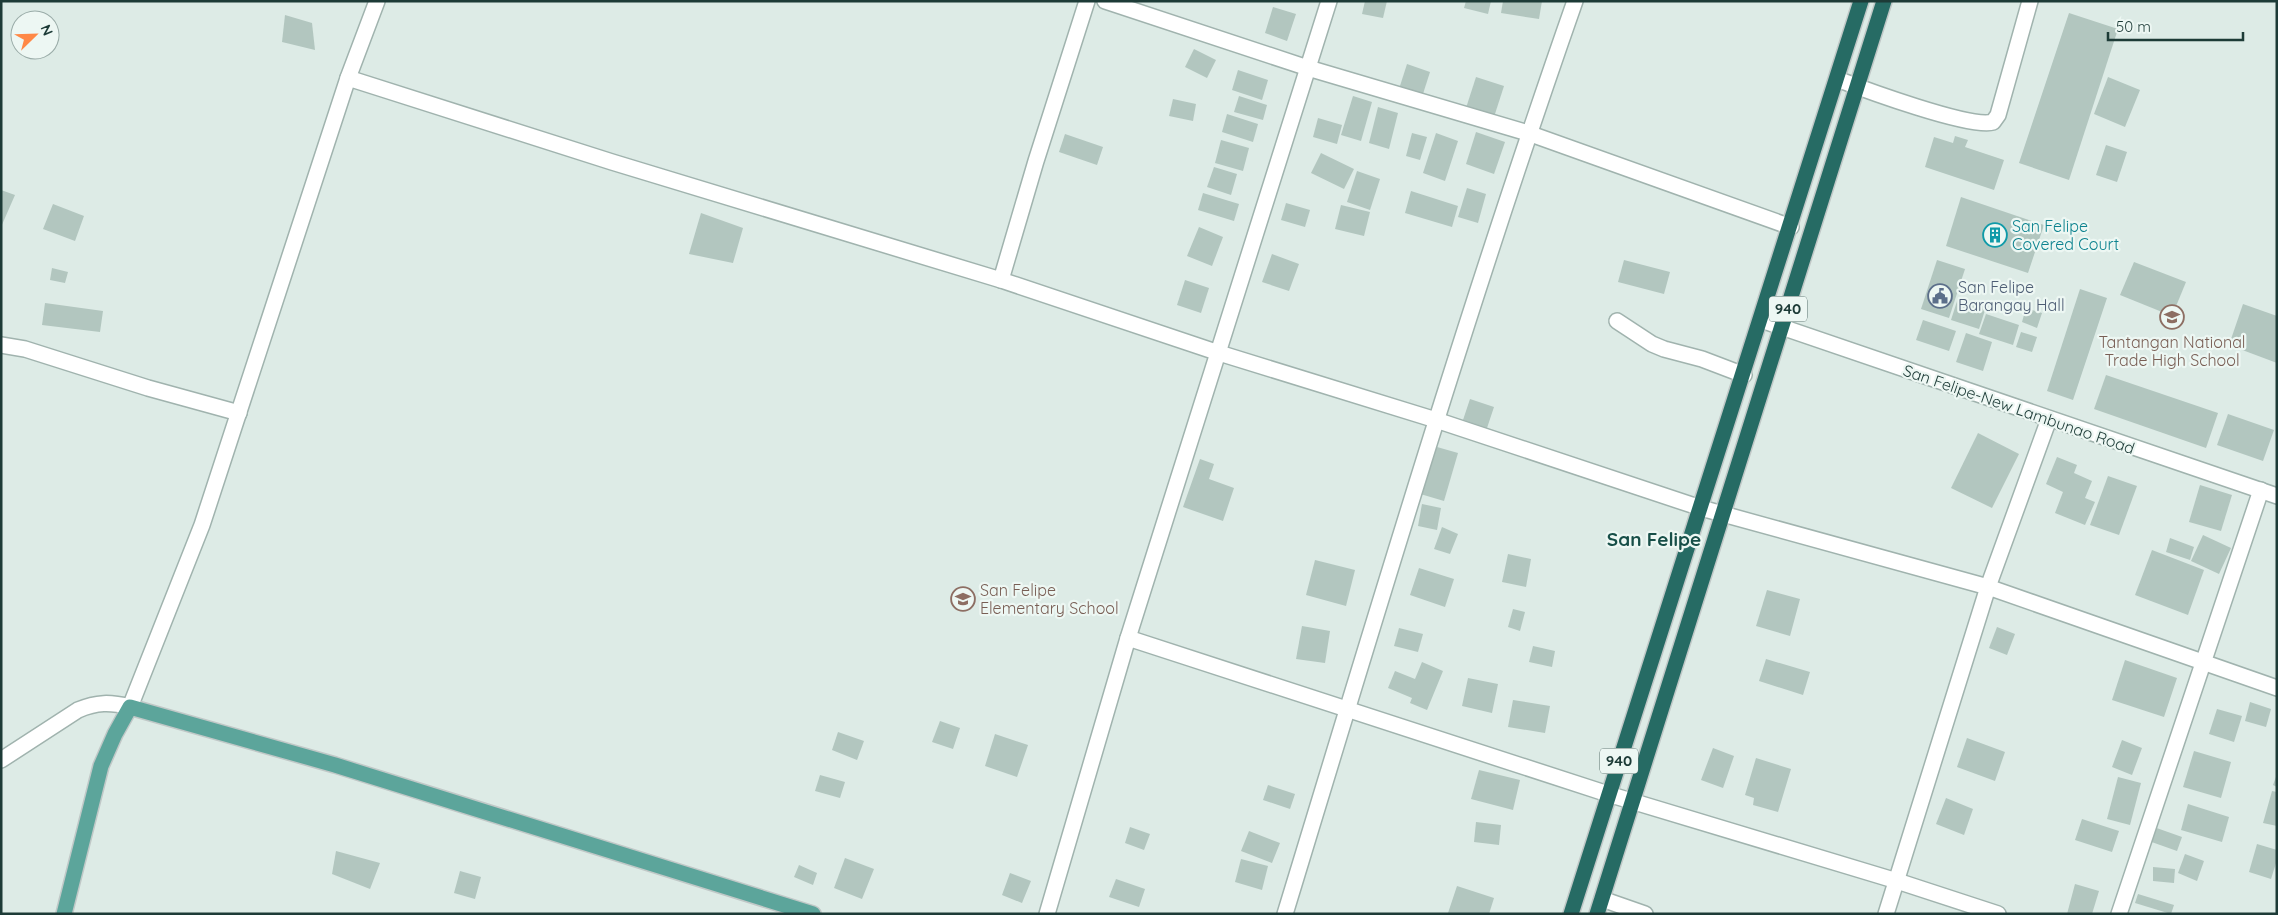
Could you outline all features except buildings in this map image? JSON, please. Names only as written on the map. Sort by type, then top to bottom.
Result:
[{"type":"highway","name":"940","points":[[1571,914],[1744,375],[1861,1]]},
{"type":"highway","name":"940","points":[[1597,914],[1884,1]]},
{"type":"main road","points":[[64,914],[101,766],[115,734],[130,707],[335,765],[813,914]]},
{"type":"street","points":[[1,760],[78,710],[90,705],[111,702],[130,707],[202,525],[348,78],[377,1]]},
{"type":"street","points":[[1000,280],[1087,1]]},
{"type":"street","points":[[1105,1],[1308,68],[1528,133],[1791,227]]},
{"type":"street","points":[[1047,914],[1128,638],[1329,1]]},
{"type":"street","points":[[1285,914],[1436,420],[1528,133],[1574,1]]},
{"type":"street","points":[[1836,79],[1975,124],[1992,122],[1998,115],[2030,1]]},
{"type":"street","points":[[348,78],[612,162],[1000,280],[1219,352],[1436,420],[1701,508],[1988,587],[2277,688]]},
{"type":"street","name":"San Felipe-New Lambunao Road","points":[[1761,320],[2277,496]]},
{"type":"street","points":[[1617,321],[1652,344],[1702,359],[1744,375]]},
{"type":"street","points":[[1,345],[25,349],[148,388],[239,413]]},
{"type":"street","points":[[1886,914],[1988,587],[2049,419]]},
{"type":"street","points":[[2119,914],[2202,661],[2261,490]]},
{"type":"street","points":[[1128,638],[1608,794],[1897,881],[1998,914]]},
{"type":"street","points":[[1602,899],[1645,914]]},
{"type":"place","name":"San Felipe Covered Court","points":[[1995,235]]},
{"type":"place","name":"San Felipe Barangay Hall","points":[[1940,296]]},
{"type":"place","name":"Tantangan National Trade High School","points":[[2172,317]]},
{"type":"place","name":"San Felipe Elementary School","points":[[963,599]]},
{"type":"district","name":"San Felipe","points":[[1654,539]]}]
